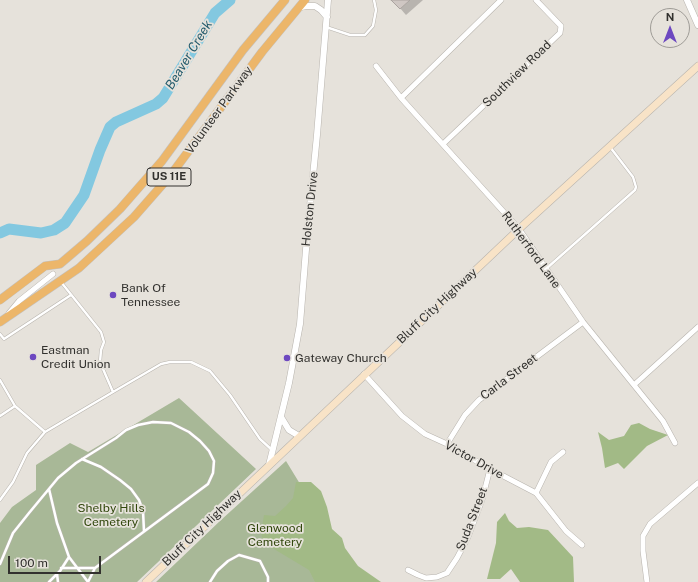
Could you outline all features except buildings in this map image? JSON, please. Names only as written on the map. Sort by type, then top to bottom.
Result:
[{"type":"highway","name":"Volunteer Parkway","points":[[0,300],[45,266],[60,264],[102,227],[137,191],[178,140],[243,50],[285,0]]},
{"type":"highway","name":"Volunteer Parkway","points":[[1,321],[61,282],[118,233],[174,171],[257,57],[305,0]]},
{"type":"main road","name":"Bluff City Highway","points":[[146,582],[364,374],[519,229],[698,66]]},
{"type":"street","name":"Holston Drive","points":[[269,464],[281,417],[300,324],[328,0]]},
{"type":"street","points":[[401,98],[501,0]]},
{"type":"street","name":"Southview Road","points":[[443,144],[560,33],[561,26],[536,0]]},
{"type":"street","points":[[688,0],[698,25]]},
{"type":"street","points":[[298,8],[315,6],[327,17]]},
{"type":"street","name":"Rutherford Lane","points":[[376,66],[401,98],[519,229],[583,322],[635,384],[663,421],[674,443]]},
{"type":"street","points":[[45,266],[61,282]]},
{"type":"street","points":[[1,321],[19,301],[53,274]]},
{"type":"street","name":"Carla Street","points":[[447,444],[465,415],[479,400],[583,322]]},
{"type":"street","points":[[635,384],[698,327]]},
{"type":"street","name":"Victor Drive","points":[[364,374],[402,416],[424,434],[447,444],[536,493],[566,531],[582,545]]},
{"type":"street","points":[[281,417],[289,430],[299,436]]},
{"type":"street","points":[[536,493],[551,462],[564,452]]},
{"type":"street","name":"Suda Street","points":[[408,570],[426,578],[437,577],[447,573],[468,537],[482,500],[490,469]]},
{"type":"street","points":[[647,582],[643,536],[650,524],[698,483]]},
{"type":"lane","points":[[326,27],[350,35],[365,35],[373,26],[376,10],[374,0]]},
{"type":"lane","points":[[546,269],[635,190],[636,187],[632,177],[610,146]]},
{"type":"lane","points":[[61,282],[101,332],[104,342],[101,350],[100,362],[113,392]]},
{"type":"lane","points":[[0,334],[4,339],[71,295]]},
{"type":"lane","points":[[0,500],[13,482],[27,453],[46,432],[161,364],[170,362],[191,362],[210,371],[230,395],[260,439],[272,451]]},
{"type":"lane","points":[[0,380],[15,406],[46,432]]},
{"type":"lane","points":[[0,416],[15,406]]},
{"type":"lane","points":[[0,564],[13,533],[49,489],[58,478],[82,459],[126,430],[138,425],[153,422],[171,423],[189,432],[200,441],[209,451],[214,461],[213,473],[208,484],[95,568],[88,582],[69,556],[57,523],[49,489]]},
{"type":"lane","points":[[82,459],[101,467],[131,489],[139,500],[143,511],[144,531]]},
{"type":"lane","points":[[210,582],[217,571],[228,561],[239,555],[260,561],[268,577],[268,582]]},
{"type":"lane","points":[[50,582],[69,556]]},
{"type":"lane","points":[[61,568],[95,568]]},
{"type":"lane","points":[[57,573],[58,582]]},
{"type":"green space","name":"Shelby Hills Cemetery","points":[[179,398],[256,469],[137,582],[0,582],[0,523],[12,507],[36,490],[36,465],[70,443],[88,452]]},
{"type":"green space","points":[[639,423],[650,429],[668,435],[647,446],[624,469],[618,463],[605,468],[598,432],[609,440],[624,436],[631,425]]},
{"type":"green space","name":"Glenwood Cemetery","points":[[286,461],[360,582],[156,582],[221,520]]},
{"type":"green space","points":[[296,482],[311,482],[321,491],[327,507],[332,529],[342,538],[345,548],[358,566],[381,582],[315,582],[309,570],[264,543],[261,533],[264,515],[275,516],[286,506],[293,498]]},
{"type":"green space","points":[[505,513],[509,521],[517,528],[529,527],[548,530],[573,557],[574,582],[520,582],[511,569],[500,579],[487,579],[496,543],[497,522]]},
{"type":"waterway","name":"Beaver Creek","points":[[0,233],[9,229],[41,233],[54,230],[65,223],[84,195],[110,127],[116,122],[156,104],[163,98],[215,13],[230,0]]},
{"type":"place","name":"Bank Of Tennessee","points":[[113,295]]},
{"type":"place","name":"Eastman Credit Union","points":[[33,357]]},
{"type":"place","name":"Gateway Church","points":[[287,358]]}]
